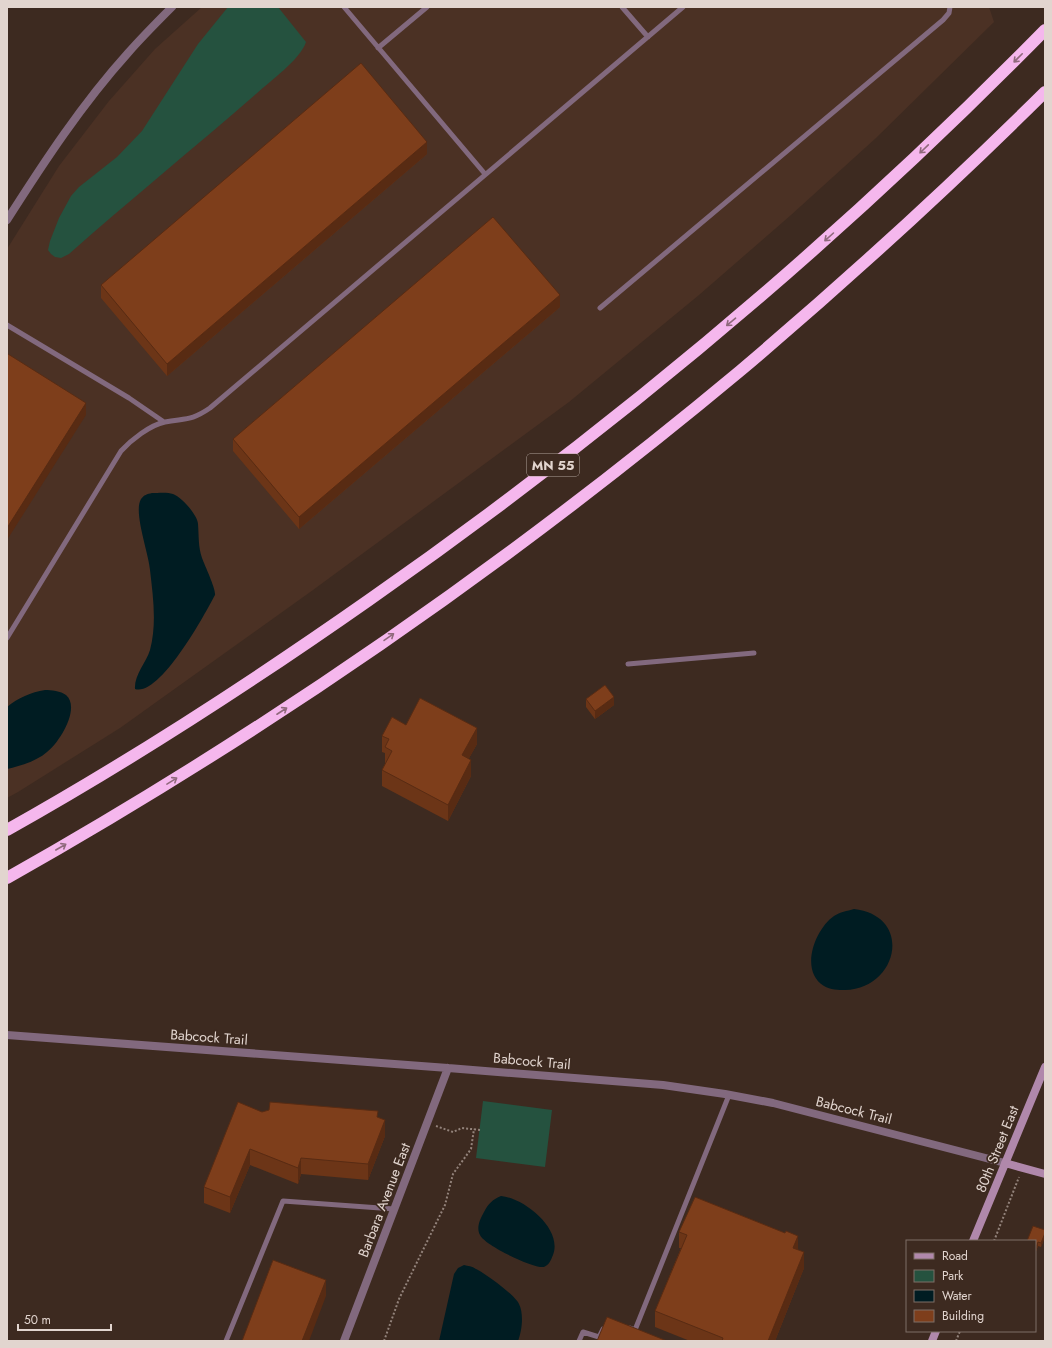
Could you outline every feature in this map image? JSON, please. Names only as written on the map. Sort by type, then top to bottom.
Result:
[{"type":"highway","name":"MN 55","points":[[7,830],[147,747],[297,650],[457,538],[598,431],[734,320],[818,247],[962,114],[1045,30]]},
{"type":"highway","name":"MN 55","points":[[7,879],[158,790],[314,690],[529,537],[596,486],[740,370],[810,310],[937,196],[1045,92]]},
{"type":"street","points":[[7,220],[55,146],[78,115],[128,53],[172,7]]},
{"type":"street","name":"Babcock Trail","points":[[7,1035],[663,1085],[730,1094],[773,1103],[1045,1174]]},
{"type":"street","name":"80th Street East","points":[[973,1240],[1045,1067]]},
{"type":"street","name":"Barbara Avenue East","points":[[344,1341],[448,1068]]},
{"type":"lane","points":[[344,7],[485,174]]},
{"type":"lane","points":[[378,48],[427,7]]},
{"type":"lane","points":[[622,7],[648,37]]},
{"type":"lane","points":[[7,638],[120,451],[131,440],[164,422],[184,420],[199,416],[210,408],[683,7]]},
{"type":"lane","points":[[600,308],[943,20],[949,13],[950,7]]},
{"type":"lane","points":[[7,325],[129,398],[164,422]]},
{"type":"lane","points":[[628,664],[754,653]]},
{"type":"lane","points":[[635,1330],[730,1094]]},
{"type":"lane","points":[[226,1341],[282,1201],[394,1209]]},
{"type":"lane","points":[[622,1325],[642,1333]]},
{"type":"lane","points":[[579,1341],[583,1332],[599,1337],[605,1326]]},
{"type":"path","points":[[427,1122],[453,1132],[462,1128],[480,1130]]},
{"type":"path","points":[[384,1341],[399,1299],[445,1205],[453,1174],[471,1149],[474,1129]]},
{"type":"path","points":[[994,1240],[1022,1168]]},
{"type":"shaded area","points":[[202,7],[989,7],[994,22],[876,138],[791,215],[699,295],[569,402],[313,590],[120,728],[7,798],[7,249],[59,166],[109,101],[155,49]]},
{"type":"green space","points":[[228,7],[278,7],[306,42],[303,49],[298,56],[276,77],[69,254],[61,258],[55,257],[48,250],[50,241],[59,218],[71,196],[79,187],[117,157],[142,131],[198,44]]},
{"type":"green space","points":[[483,1101],[552,1110],[545,1167],[476,1158]]},
{"type":"water","points":[[152,493],[168,493],[177,496],[185,503],[195,516],[198,524],[199,545],[202,558],[215,595],[192,635],[169,668],[157,680],[145,688],[135,689],[136,679],[150,650],[154,620],[150,570],[139,513],[141,499]]},
{"type":"water","points":[[45,690],[66,695],[70,701],[70,716],[67,725],[52,748],[43,755],[28,763],[7,769],[7,707],[25,696]]},
{"type":"water","points":[[854,909],[873,914],[885,924],[891,937],[892,952],[887,966],[877,978],[863,987],[834,990],[824,986],[816,979],[812,971],[812,950],[821,930],[827,922],[836,915]]},
{"type":"water","points":[[501,1196],[520,1202],[539,1216],[547,1225],[555,1245],[550,1262],[546,1266],[539,1267],[510,1256],[490,1244],[480,1235],[478,1226],[487,1207],[491,1202]]},
{"type":"water","points":[[464,1265],[473,1267],[486,1275],[517,1300],[521,1308],[522,1317],[521,1332],[518,1341],[439,1341],[454,1274],[458,1268]]},
{"type":"building","points":[[361,63],[427,142],[167,364],[101,285]]},
{"type":"building","points":[[493,217],[560,295],[299,517],[233,439]]},
{"type":"building","points":[[8,354],[86,403],[7,528],[7,355]]},
{"type":"building","points":[[605,685],[614,697],[595,711],[586,699]]},
{"type":"building","points":[[420,698],[477,728],[462,755],[471,760],[448,805],[382,770],[392,751],[385,747],[389,739],[382,736],[392,717],[406,725]]},
{"type":"building","points":[[238,1102],[262,1112],[269,1110],[270,1102],[378,1111],[377,1117],[385,1120],[368,1164],[301,1158],[298,1168],[250,1149],[230,1197],[204,1187]]},
{"type":"building","points":[[695,1197],[785,1233],[786,1231],[798,1236],[793,1248],[804,1252],[768,1341],[722,1341],[723,1338],[655,1311],[687,1235],[679,1232]]},
{"type":"building","points":[[1033,1226],[1045,1230],[1041,1243],[1038,1242],[1036,1247],[1036,1240],[1027,1240]]},
{"type":"building","points":[[273,1260],[326,1280],[302,1341],[242,1341]]},
{"type":"building","points":[[607,1317],[667,1341],[597,1341]]}]
